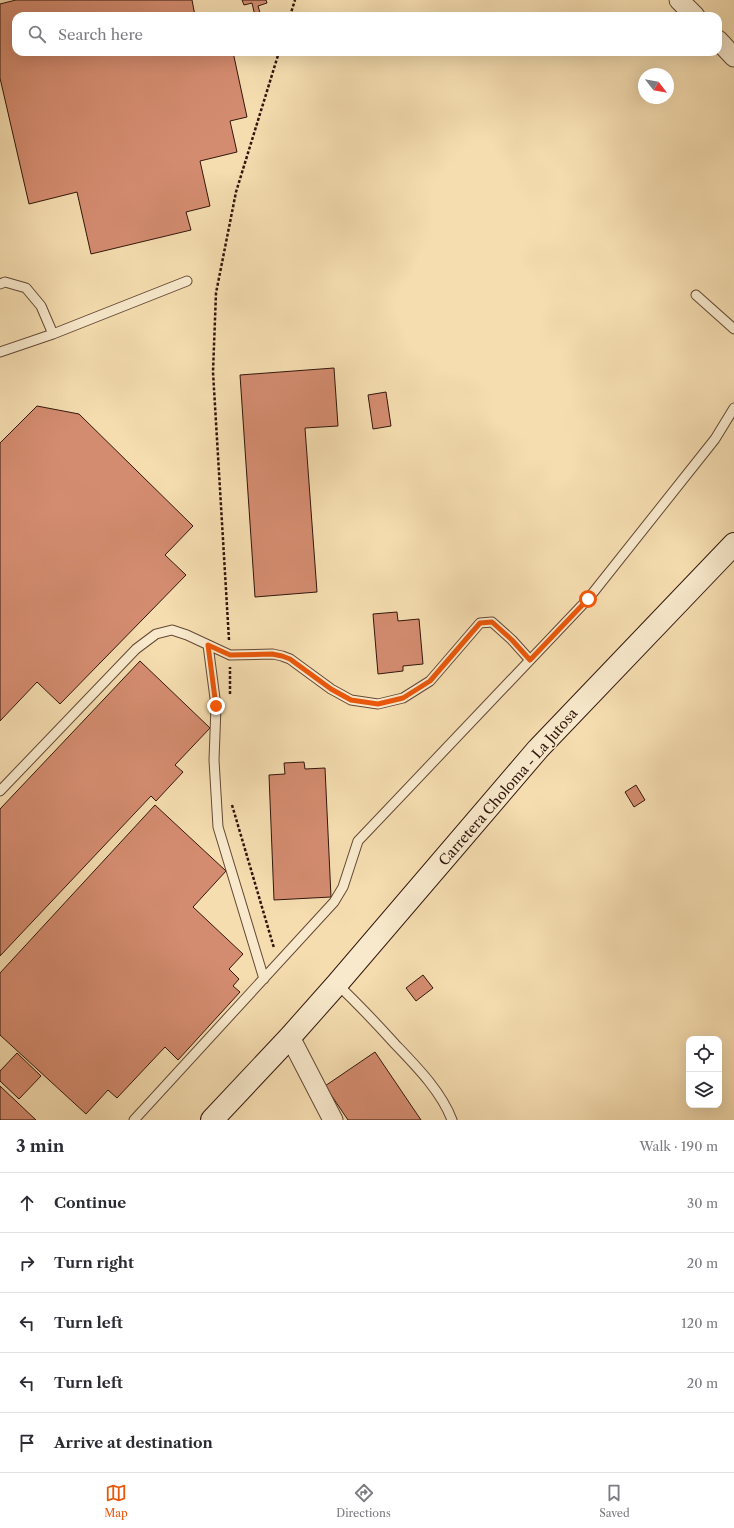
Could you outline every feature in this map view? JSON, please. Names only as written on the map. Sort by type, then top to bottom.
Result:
[{"type":"street","points":[[679,0],[691,12]]},
{"type":"street","points":[[722,44],[734,57]]},
{"type":"street","name":"Carretera Choloma - La Jutosa","points":[[212,1120],[290,1037],[538,748],[734,544]]},
{"type":"street","points":[[290,1037],[332,1120]]},
{"type":"lane","points":[[0,352],[53,334],[187,281]]},
{"type":"lane","points":[[0,284],[5,282],[26,288],[41,306],[53,334]]},
{"type":"lane","points":[[696,295],[734,329]]},
{"type":"lane","points":[[134,1120],[334,902],[343,887],[358,841],[588,599],[715,439],[734,408]]},
{"type":"lane","points":[[0,791],[136,649],[156,634],[172,630],[187,635],[230,655],[272,654],[282,656],[290,659],[331,689],[351,700],[378,704],[403,698],[430,681],[480,623],[492,622],[512,640],[530,660]]},
{"type":"lane","points":[[208,645],[216,706],[214,760],[218,827],[264,979]]},
{"type":"lane","points":[[336,984],[359,1005],[425,1075],[450,1113],[452,1120]]},
{"type":"path","points":[[291,12],[295,0]]},
{"type":"path","points":[[230,702],[230,655],[213,372],[216,293],[236,192],[278,56]]},
{"type":"path","points":[[231,802],[278,964]]},
{"type":"building","points":[[16,0],[192,0],[194,12],[12,12],[12,56],[234,56],[247,117],[230,121],[237,152],[200,161],[210,206],[186,212],[191,230],[91,254],[77,192],[29,204],[0,78],[0,4]]},
{"type":"building","points":[[242,0],[266,0],[267,3],[258,6],[260,12],[254,12],[252,3],[244,5]]},
{"type":"building","points":[[334,368],[338,426],[305,428],[317,592],[255,597],[240,375]]},
{"type":"building","points":[[386,392],[391,426],[373,429],[368,395]]},
{"type":"building","points":[[37,406],[79,414],[193,526],[165,555],[186,575],[60,704],[37,682],[0,721],[0,443]]},
{"type":"building","points":[[397,612],[398,621],[419,619],[423,664],[403,666],[403,671],[378,674],[373,614]]},
{"type":"building","points":[[140,661],[210,728],[175,765],[183,772],[156,801],[151,796],[0,956],[0,809]]},
{"type":"building","points":[[304,762],[305,769],[325,768],[331,897],[274,900],[269,775],[285,774],[284,763]]},
{"type":"building","points":[[636,785],[645,800],[634,807],[625,792]]},
{"type":"building","points":[[155,805],[226,871],[193,907],[243,954],[229,969],[239,979],[233,986],[240,992],[178,1060],[165,1047],[117,1098],[108,1090],[86,1114],[0,1035],[0,973]]},
{"type":"building","points":[[423,975],[433,988],[416,1001],[406,988]]},
{"type":"building","points":[[375,1052],[421,1120],[348,1120],[325,1086]]},
{"type":"building","points":[[17,1053],[41,1076],[19,1099],[0,1081],[0,1071]]},
{"type":"building","points":[[0,1086],[36,1120],[0,1120]]},
{"type":"route","points":[[216,706],[208,645],[230,655],[272,654],[282,656],[290,659],[331,689],[351,700],[378,704],[403,698],[430,681],[480,623],[492,622],[512,640],[530,660],[588,599]]}]
